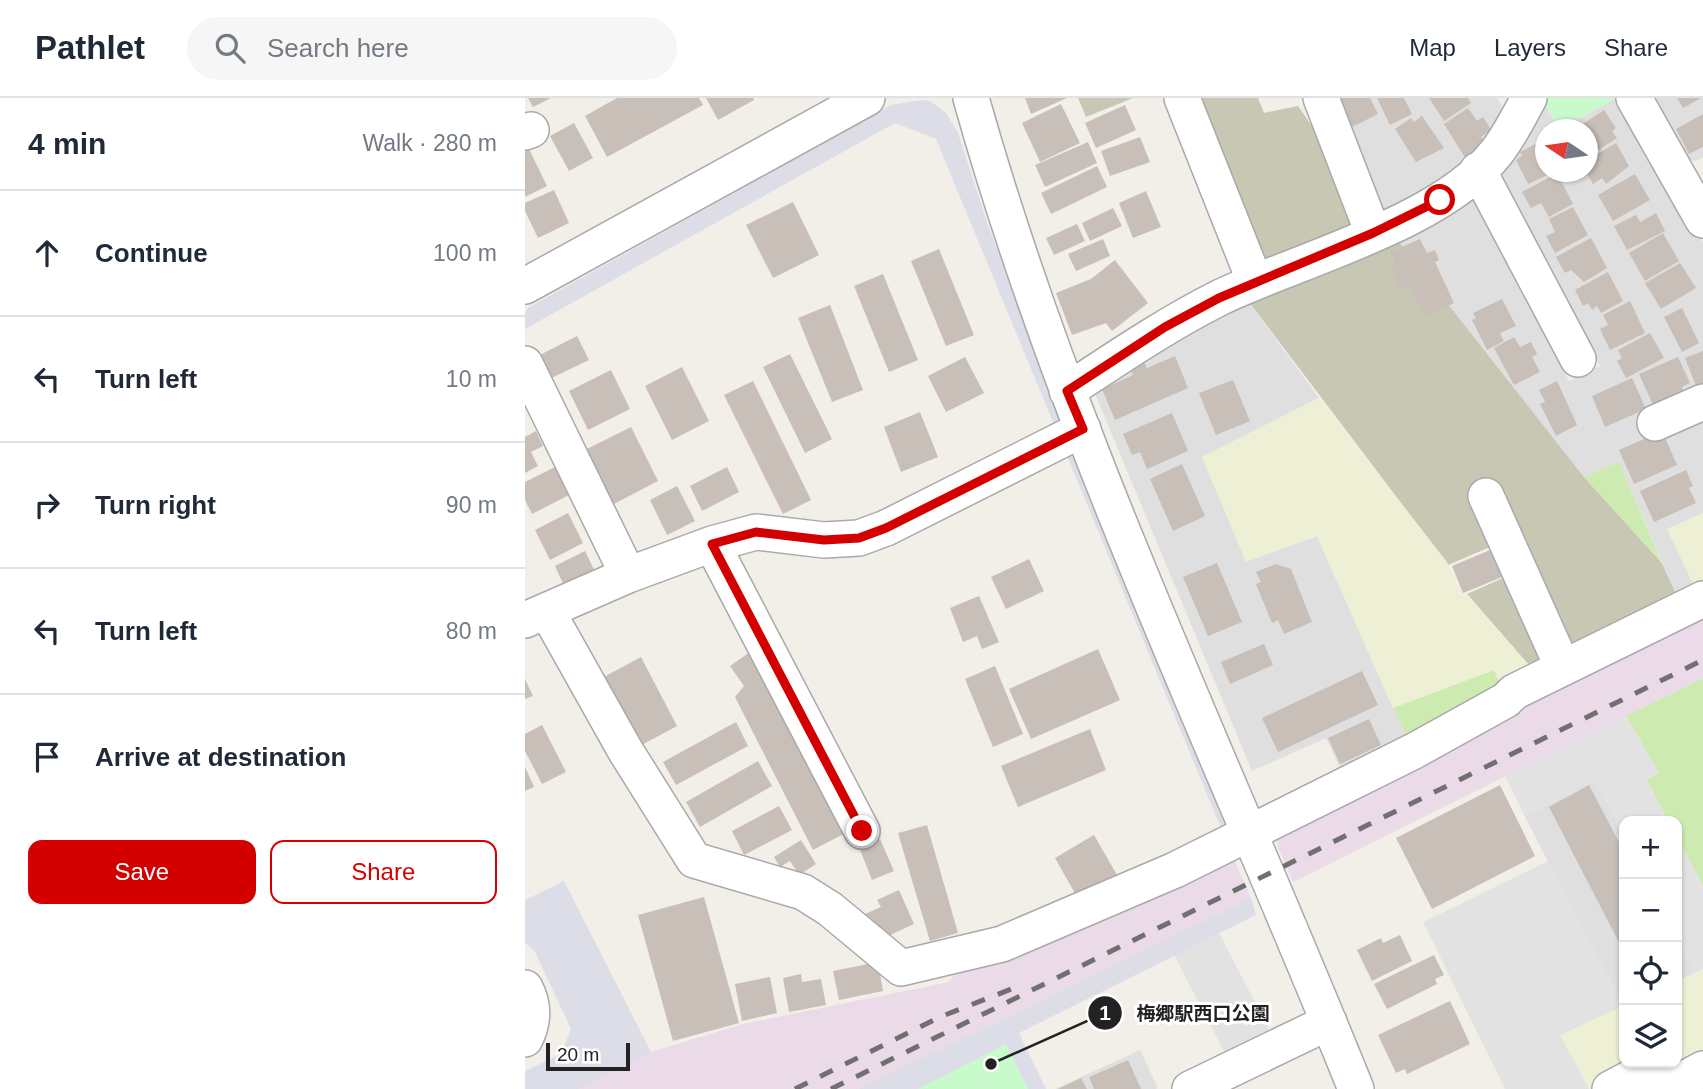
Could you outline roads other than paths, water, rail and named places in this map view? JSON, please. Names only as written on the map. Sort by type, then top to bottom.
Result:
[{"type":"street","points":[[525,286],[867,98]]},
{"type":"street","points":[[971,98],[1001,204],[1067,391],[1159,625],[1356,1089]]},
{"type":"street","points":[[1182,98],[1255,282]]},
{"type":"street","points":[[1321,98],[1373,233]]},
{"type":"street","points":[[1634,98],[1693,177],[1703,219]]},
{"type":"street","points":[[1067,391],[1165,327],[1255,282],[1373,233],[1440,200],[1462,186],[1496,154],[1519,104]]},
{"type":"street","points":[[1478,170],[1578,359]]},
{"type":"street","points":[[525,364],[628,575]]},
{"type":"street","points":[[1655,423],[1703,402]]},
{"type":"street","points":[[1083,429],[886,528],[859,538],[824,540],[756,532],[712,544],[628,575],[536,615],[694,860],[803,892],[830,909],[901,968],[1002,944],[1175,870],[1414,751],[1514,692],[1703,599]]},
{"type":"street","points":[[1486,496],[1563,668]]},
{"type":"street","points":[[712,544],[862,831]]},
{"type":"street","points":[[525,988],[532,1001],[525,1039]]},
{"type":"street","points":[[1190,1089],[1329,1022]]},
{"type":"street","points":[[1610,1089],[1643,1072],[1671,1088],[1703,1069]]},
{"type":"railway","points":[[831,1089],[1703,660]]},
{"type":"railway","points":[[795,1089],[940,1017],[1019,986]]},
{"type":"place","name":"梅郷駅西口公園","points":[[991,1064]]}]
